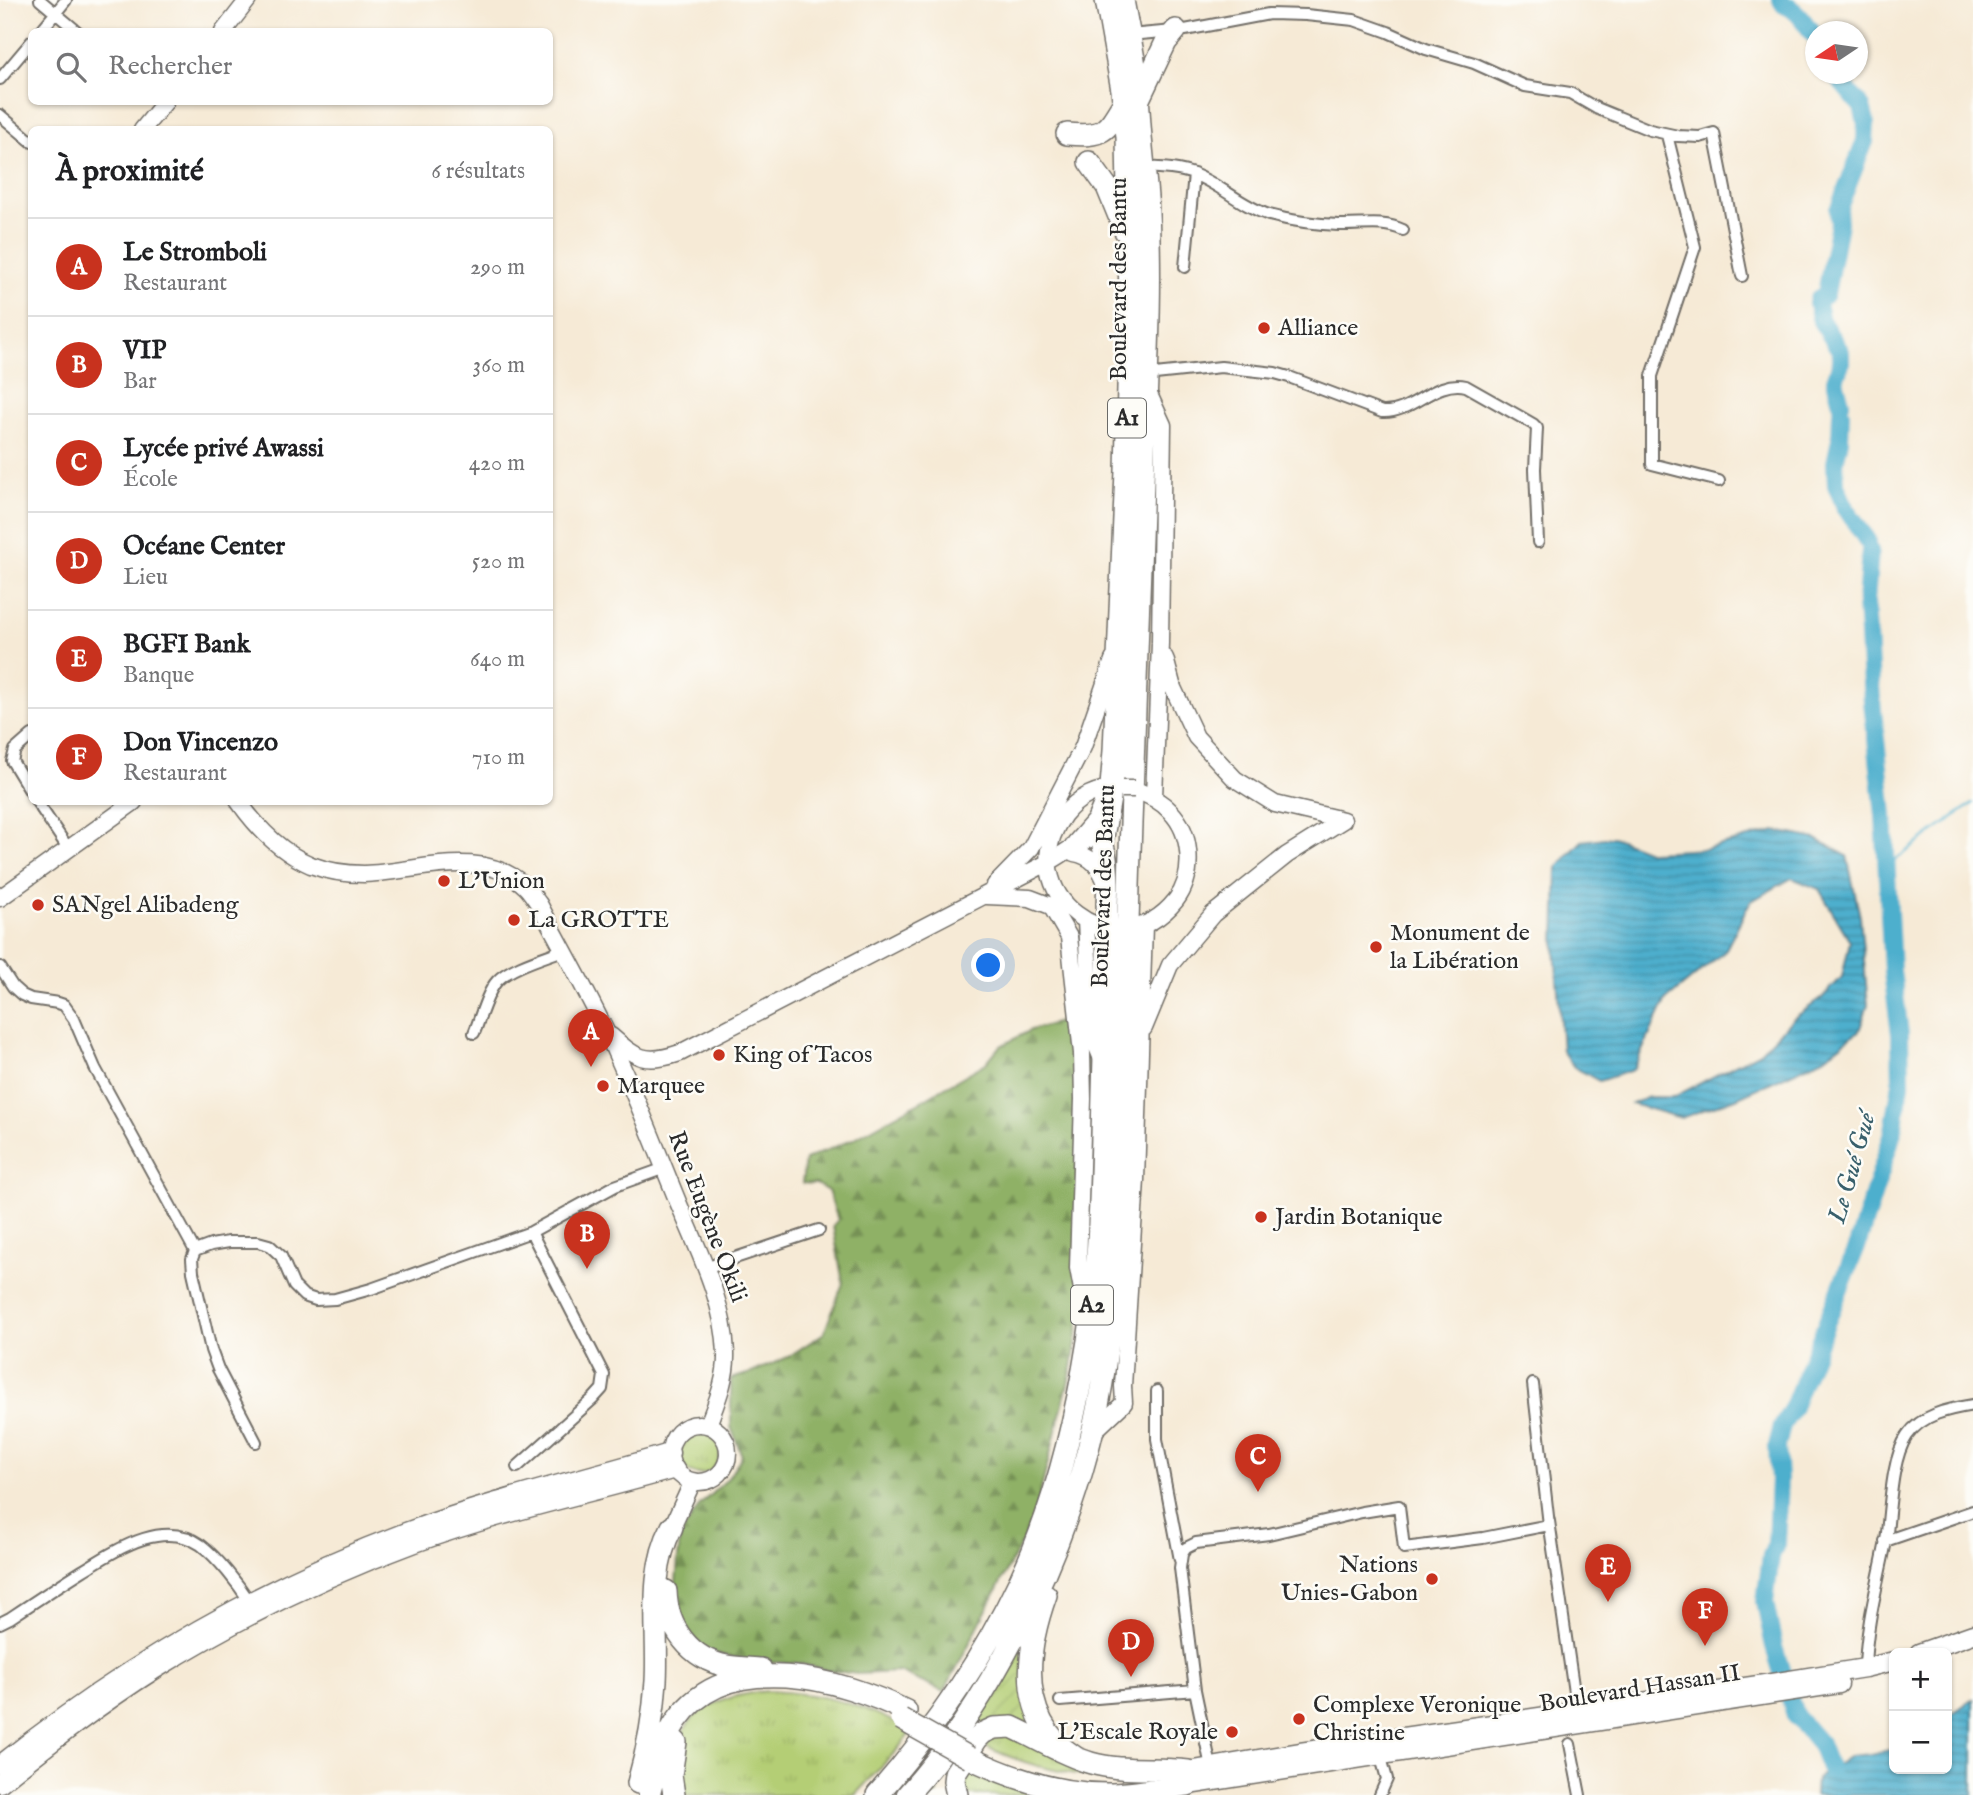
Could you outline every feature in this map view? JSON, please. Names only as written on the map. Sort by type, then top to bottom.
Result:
[{"type":"highway","name":"Boulevard des Bantu","points":[[884,1787],[930,1731],[960,1687],[1020,1580],[1033,1549],[1064,1451],[1079,1388],[1089,1326],[1098,1229],[1104,1064],[1126,928],[1108,888],[1107,864],[1125,794],[1114,751],[1129,638],[1146,381],[1149,215],[1144,167],[1131,102],[1106,0]]},
{"type":"highway","name":"Boulevard des Bantu","points":[[907,1795],[950,1742],[1000,1662],[1036,1591],[1067,1515],[1089,1443],[1107,1352],[1113,1304],[1125,1005],[1125,794],[1129,638],[1127,426],[1131,102],[1129,35],[1123,0]]},
{"type":"highway","points":[[1067,134],[1090,135],[1101,132],[1113,121],[1131,102],[1176,30]]},
{"type":"highway","points":[[1089,162],[1107,187],[1130,241]]},
{"type":"highway","points":[[1126,928],[1125,856],[1113,841],[1126,811],[1135,663],[1129,638]]},
{"type":"highway","points":[[1075,1757],[1060,1746],[1041,1720],[1031,1687],[1030,1658],[1034,1633],[1079,1501],[1086,1474],[1089,1443]]},
{"type":"highway","points":[[672,1527],[666,1602],[673,1625],[680,1636],[703,1658],[727,1666],[768,1670],[853,1688],[973,1754],[1020,1768],[1080,1781],[1188,1778]]},
{"type":"highway","points":[[634,1795],[648,1741],[656,1685],[655,1612],[658,1575],[665,1539],[672,1527]]},
{"type":"highway","points":[[649,1795],[665,1741],[676,1721],[696,1700],[726,1683],[769,1676],[796,1677]]},
{"type":"highway","points":[[674,1795],[671,1768],[674,1748],[681,1732],[698,1711],[723,1695],[759,1688],[810,1689],[904,1715]]},
{"type":"highway","points":[[957,1795],[954,1777],[957,1768],[977,1739],[994,1728],[1012,1727],[1089,1763],[1188,1778]]},
{"type":"highway","points":[[1145,1795],[1188,1778]]},
{"type":"highway","points":[[869,1795],[884,1787]]},
{"type":"main road","points":[[226,28],[248,0]]},
{"type":"main road","points":[[145,126],[162,105]]},
{"type":"main road","points":[[1146,381],[1163,425],[1160,643],[1154,797]]},
{"type":"main road","points":[[985,896],[1031,848],[1083,747],[1129,638]]},
{"type":"main road","points":[[1140,1036],[1170,965],[1213,914],[1287,855],[1343,820],[1275,804],[1235,779],[1196,737],[1173,688],[1160,643]]},
{"type":"main road","points":[[1073,850],[1099,814],[1114,751]]},
{"type":"main road","points":[[1037,836],[1047,863],[1049,874],[1059,896],[1075,915],[1096,926],[1126,928],[1163,914],[1178,897],[1187,876],[1189,853],[1184,831],[1172,812],[1154,797],[1125,794],[1089,794],[1070,807],[1056,826],[1048,849],[1047,863],[1051,906],[1069,937],[1082,1053],[1078,1268],[1089,1326]]},
{"type":"main road","points":[[0,898],[130,805]]},
{"type":"main road","name":"Rue Eugène Okili","points":[[241,805],[267,836],[284,850],[328,870],[363,874],[455,864],[486,866],[501,871],[527,887],[539,904],[606,1032],[630,1084],[719,1307],[726,1370],[708,1425]]},
{"type":"main road","points":[[606,1032],[633,1055],[651,1059],[672,1056],[1073,850],[1113,841]]},
{"type":"main road","points":[[1073,850],[1096,863],[1108,888]]},
{"type":"main road","points":[[985,896],[1030,898],[1051,906]]},
{"type":"main road","points":[[1086,920],[1089,1028],[1104,1064]]},
{"type":"main road","points":[[1089,1443],[1124,1403],[1136,1180],[1140,1036],[1126,928]]},
{"type":"main road","points":[[630,1084],[639,1069],[651,1059]]},
{"type":"main road","points":[[690,1424],[708,1425],[716,1429],[727,1443],[727,1461],[723,1469],[710,1480],[692,1481],[680,1475],[672,1461],[671,1444],[675,1435],[690,1424]]},
{"type":"main road","points":[[0,1765],[59,1719],[133,1668],[190,1634],[319,1568],[408,1531],[495,1503],[672,1461]]},
{"type":"main road","points":[[0,1783],[67,1730],[149,1673],[306,1589],[383,1555],[672,1461]]},
{"type":"main road","points":[[672,1527],[692,1481]]},
{"type":"main road","points":[[1933,1648],[1973,1634]]},
{"type":"main road","points":[[1952,1653],[1973,1645]]},
{"type":"main road","points":[[1808,1683],[1889,1662]]},
{"type":"main road","points":[[1808,1683],[1889,1673]]},
{"type":"main road","name":"Boulevard Hassan II","points":[[1188,1778],[1211,1767],[1313,1750],[1578,1719],[1808,1683]]},
{"type":"main road","points":[[1570,1744],[1578,1719]]},
{"type":"main road","name":"Boulevard Hassan II","points":[[1188,1778],[1556,1728],[1578,1719]]},
{"type":"main road","points":[[1556,1728],[1570,1744]]},
{"type":"street","points":[[40,0],[73,28]]},
{"type":"street","points":[[43,28],[66,0]]},
{"type":"street","points":[[1129,35],[1269,14],[1314,15],[1354,20],[1426,49],[1474,63],[1525,86],[1570,93],[1596,108],[1650,130],[1667,135],[1700,137],[1714,134],[1742,276]]},
{"type":"street","points":[[0,79],[28,46]]},
{"type":"street","points":[[0,115],[28,139]]},
{"type":"street","points":[[1667,135],[1695,247],[1652,376],[1653,464],[1719,481]]},
{"type":"street","points":[[1144,167],[1176,169],[1194,174],[1269,215],[1338,225],[1386,223],[1403,230]]},
{"type":"street","points":[[1185,267],[1194,174]]},
{"type":"street","points":[[1146,381],[1155,374],[1221,367],[1275,373],[1382,412],[1392,412],[1443,387],[1458,384],[1466,386],[1537,428],[1535,469],[1538,542]]},
{"type":"street","points":[[28,739],[15,750],[12,761],[28,787]]},
{"type":"street","points":[[39,805],[68,848]]},
{"type":"street","points":[[474,1033],[497,980],[563,950]]},
{"type":"street","points":[[0,967],[13,987],[22,995],[64,1005],[74,1019],[94,1068],[195,1251]]},
{"type":"street","points":[[256,1442],[211,1350],[192,1272],[195,1251],[229,1242],[258,1242],[269,1245],[281,1256],[294,1286],[304,1296],[316,1300],[335,1299],[371,1289],[531,1232],[615,1186],[665,1168]]},
{"type":"street","points":[[705,1268],[819,1230]]},
{"type":"street","points":[[517,1467],[593,1399],[602,1389],[604,1375],[531,1232]]},
{"type":"street","points":[[1533,1384],[1549,1523],[1578,1719]]},
{"type":"street","points":[[1157,1391],[1157,1439],[1180,1560],[1195,1690],[1211,1767]]},
{"type":"street","points":[[1865,1668],[1870,1615],[1885,1541],[1896,1465],[1906,1437],[1923,1420],[1933,1415],[1973,1405]]},
{"type":"street","points":[[1180,1560],[1186,1549],[1196,1543],[1269,1534],[1399,1506],[1404,1548],[1483,1538],[1549,1523]]},
{"type":"street","points":[[1885,1541],[1973,1511]]},
{"type":"street","points":[[0,1623],[121,1548],[161,1536],[184,1538],[201,1546],[240,1587],[250,1602]]},
{"type":"street","points":[[1060,1701],[1195,1690]]},
{"type":"street","points":[[1570,1744],[1580,1795]]},
{"type":"street","points":[[1380,1754],[1393,1795]]},
{"type":"street","points":[[1380,1795],[1387,1779]]},
{"type":"green space","points":[[1095,1012],[1082,1304],[1072,1368],[1035,1513],[944,1692],[899,1672],[857,1674],[797,1663],[745,1661],[704,1650],[679,1619],[675,1594],[680,1536],[700,1505],[728,1478],[742,1456],[731,1427],[731,1379],[788,1357],[824,1333],[843,1283],[833,1226],[838,1220],[828,1191],[816,1184],[802,1183],[805,1160],[853,1139],[923,1100],[986,1063],[999,1047],[1031,1030]]},
{"type":"green space","points":[[699,1432],[714,1438],[720,1453],[714,1468],[699,1474],[684,1468],[678,1453],[684,1438]]},
{"type":"green space","points":[[1031,1621],[1047,1740],[1010,1722],[947,1776],[936,1790],[938,1795],[921,1795],[954,1755],[983,1712],[1009,1668]]},
{"type":"green space","points":[[768,1691],[824,1697],[860,1707],[911,1732],[855,1795],[677,1795],[681,1739],[694,1717],[704,1709],[729,1698]]},
{"type":"green space","points":[[1001,1731],[1103,1776],[1070,1773],[1039,1766],[978,1743]]},
{"type":"green space","points":[[963,1761],[1061,1795],[961,1795]]},
{"type":"water","points":[[1776,831],[1816,839],[1847,856],[1860,917],[1868,1005],[1859,1031],[1824,1058],[1736,1098],[1681,1118],[1632,1104],[1649,1097],[1674,1097],[1760,1052],[1794,1018],[1822,998],[1842,977],[1850,941],[1819,889],[1792,878],[1750,902],[1725,951],[1666,1000],[1633,1070],[1599,1081],[1574,1067],[1562,1051],[1555,946],[1557,867],[1582,841],[1613,837],[1651,852],[1706,849]]},
{"type":"water","points":[[1973,1699],[1973,1795],[1815,1795],[1816,1779],[1850,1756],[1889,1750],[1889,1774],[1952,1774],[1952,1714]]},
{"type":"waterway","name":"Le Gué Gué","points":[[1781,0],[1805,23]]},
{"type":"waterway","name":"Le Gué Gué","points":[[1841,403],[1835,380],[1841,363],[1841,352],[1821,321],[1817,304],[1818,299],[1826,294],[1839,223],[1838,210],[1865,141],[1866,123],[1862,107],[1842,84]]},
{"type":"waterway","name":"Le Gué Gué","points":[[1841,413],[1840,440],[1835,463],[1836,485],[1845,507],[1868,542]]},
{"type":"waterway","name":"Le Gué Gué","points":[[1830,1770],[1820,1744],[1795,1715],[1774,1647],[1765,1602],[1771,1556],[1776,1544],[1779,1479],[1777,1446],[1782,1426],[1793,1407],[1857,1246],[1892,1136],[1901,1084],[1900,1034],[1892,971],[1884,815],[1872,701],[1866,602],[1870,551]]},
{"type":"waterway","points":[[1887,866],[1973,803]]},
{"type":"place","name":"Alliance","points":[[1264,328]]},
{"type":"place","name":"L’Union","points":[[444,881]]},
{"type":"place","name":"SANgel Alibadeng","points":[[38,905]]},
{"type":"place","name":"La GROTTE","points":[[514,920]]},
{"type":"place","name":"Monument de la Libération","points":[[1376,947]]},
{"type":"place","name":"King of Tacos","points":[[719,1055]]},
{"type":"place","name":"Le Stromboli","points":[[591,1067]]},
{"type":"place","name":"Marquee","points":[[603,1086]]},
{"type":"place","name":"Jardin Botanique","points":[[1261,1217]]},
{"type":"place","name":"VIP","points":[[587,1269]]},
{"type":"place","name":"Lycée privé Awassi","points":[[1258,1492]]},
{"type":"place","name":"Nations Unies-Gabon","points":[[1432,1579]]},
{"type":"place","name":"BGFI Bank","points":[[1608,1602]]},
{"type":"place","name":"Don Vincenzo","points":[[1705,1646]]},
{"type":"place","name":"Océane Center","points":[[1131,1677]]},
{"type":"place","name":"Complexe Veronique Christine","points":[[1299,1719]]},
{"type":"place","name":"L'Escale Royale","points":[[1232,1732]]}]
